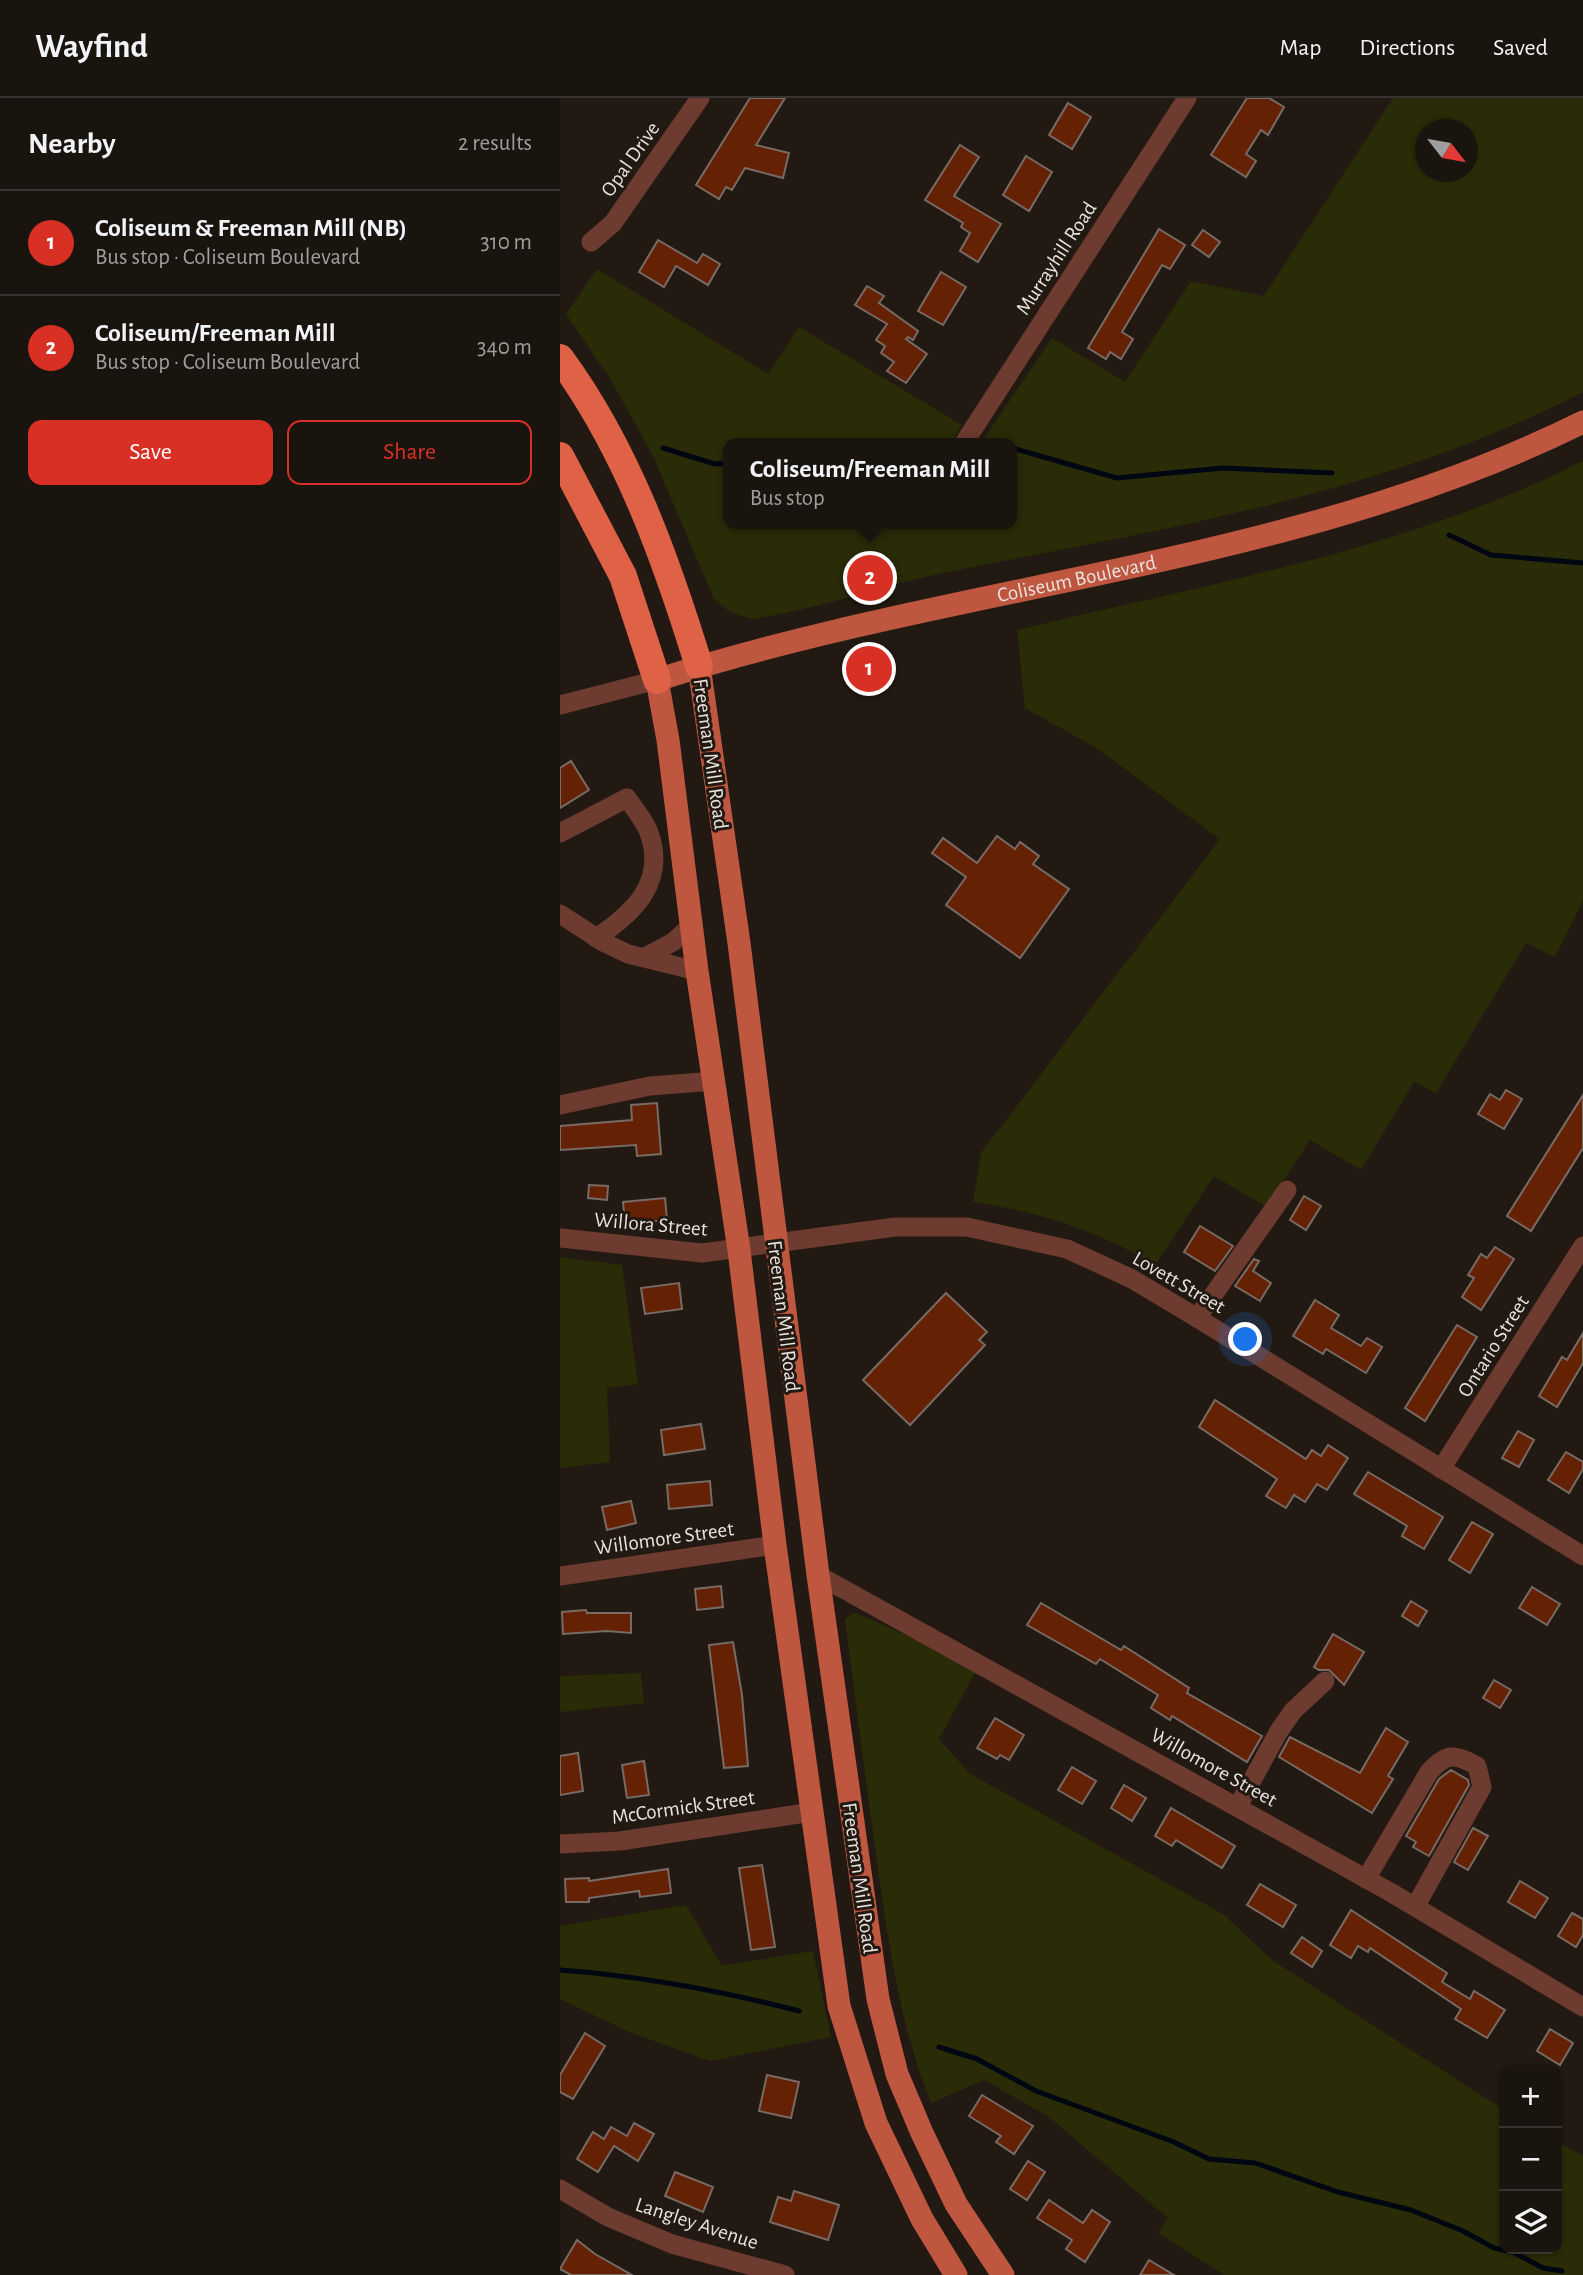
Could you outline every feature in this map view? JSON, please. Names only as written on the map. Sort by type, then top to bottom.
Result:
[{"type":"highway","name":"Freeman Mill Road","points":[[560,358],[638,493],[673,583],[699,666]]},
{"type":"highway","name":"Freeman Mill Road","points":[[560,456],[623,576],[657,680]]},
{"type":"main road","name":"Coliseum Boulevard","points":[[657,680],[699,666],[959,604],[1220,547],[1410,494],[1483,467],[1583,422]]},
{"type":"main road","name":"Freeman Mill Road","points":[[699,666],[739,943],[818,1575],[878,1999],[897,2074],[956,2204],[1003,2275]]},
{"type":"main road","name":"Freeman Mill Road","points":[[657,680],[668,740],[698,971],[739,1250],[775,1545],[839,2006],[876,2123],[922,2220],[956,2275]]},
{"type":"street","name":"Opal Drive","points":[[591,242],[613,223],[700,98]]},
{"type":"street","name":"Murrayhill Road","points":[[967,438],[1187,98]]},
{"type":"street","name":"Coliseum Boulevard","points":[[560,705],[657,680]]},
{"type":"street","points":[[560,833],[627,798],[648,831],[654,872],[644,895],[623,920],[596,937]]},
{"type":"street","points":[[560,914],[568,931],[596,937],[628,954],[647,956],[698,971]]},
{"type":"street","points":[[647,956],[673,942],[692,925]]},
{"type":"street","points":[[560,1105],[650,1086],[715,1081]]},
{"type":"street","points":[[1197,1318],[1287,1190]]},
{"type":"street","name":"Lovett Street","points":[[739,1250],[914,1226],[967,1227],[1000,1232],[1067,1249],[1091,1259],[1197,1318],[1583,1556]]},
{"type":"street","name":"Willora Street","points":[[560,1238],[702,1253],[739,1250]]},
{"type":"street","name":"Ontario Street","points":[[1441,1469],[1583,1246]]},
{"type":"street","name":"Willomore Street","points":[[560,1576],[775,1545]]},
{"type":"street","name":"Willomore Street","points":[[818,1575],[1238,1806],[1583,2007]]},
{"type":"street","points":[[1238,1806],[1279,1731],[1293,1711],[1325,1681]]},
{"type":"street","points":[[1366,1879],[1429,1772],[1441,1758],[1454,1755],[1477,1766],[1482,1787],[1415,1907]]},
{"type":"street","name":"McCormick Street","points":[[560,1844],[620,1841],[812,1812]]},
{"type":"street","name":"Langley Avenue","points":[[560,2189],[608,2217],[672,2244],[785,2275]]},
{"type":"shaded area","points":[[1393,98],[1583,98],[1583,392],[1508,427],[1431,457],[1352,482],[1191,523],[924,577],[778,615],[753,619],[730,612],[714,599],[654,458],[611,380],[566,314],[597,269],[768,374],[799,327],[962,425],[954,438],[723,438],[723,529],[1017,529],[1017,438],[984,438],[1052,338],[1125,382],[1191,281],[1264,296]]},
{"type":"shaded area","points":[[1583,461],[1583,900],[1555,957],[1526,943],[1436,1093],[1414,1082],[1361,1170],[1310,1140],[1266,1207],[1214,1176],[1155,1265],[1112,1242],[1067,1224],[1022,1211],[973,1202],[981,1153],[1220,839],[1098,749],[1025,708],[1017,630],[1234,580],[1377,541],[1516,492]]},
{"type":"shaded area","points":[[560,1257],[622,1265],[638,1384],[607,1388],[610,1462],[560,1468]]},
{"type":"shaded area","points":[[855,1613],[930,1645],[976,1671],[939,1739],[970,1774],[1223,1914],[1272,1960],[1499,2107],[1499,2254],[1562,2254],[1562,2144],[1583,2156],[1583,2275],[1225,2275],[1158,2233],[1168,2218],[1049,2117],[984,2080],[931,2103],[912,2046],[897,1987],[869,1806],[845,1619]]},
{"type":"shaded area","points":[[641,1673],[644,1703],[560,1712],[560,1676]]},
{"type":"shaded area","points":[[686,1905],[722,1966],[813,1951],[831,2037],[710,2061],[629,2032],[560,1999],[560,1926]]},
{"type":"building","points":[[750,98],[785,98],[756,145],[789,153],[783,178],[745,168],[732,190],[726,187],[719,199],[696,185]]},
{"type":"building","points":[[1247,98],[1269,98],[1284,107],[1268,135],[1261,130],[1246,154],[1256,161],[1246,177],[1211,155]]},
{"type":"building","points":[[1068,103],[1091,117],[1072,149],[1049,135]]},
{"type":"building","points":[[960,145],[979,157],[954,196],[1001,224],[978,262],[960,251],[970,233],[961,227],[963,223],[925,200]]},
{"type":"building","points":[[1026,156],[1052,172],[1029,211],[1003,195]]},
{"type":"building","points":[[1159,229],[1185,245],[1170,269],[1162,265],[1122,332],[1133,339],[1121,359],[1110,352],[1106,359],[1088,348]]},
{"type":"building","points":[[1203,230],[1220,242],[1209,257],[1192,245]]},
{"type":"building","points":[[658,240],[697,263],[703,254],[720,264],[708,285],[676,266],[664,287],[639,272]]},
{"type":"building","points":[[941,272],[966,287],[943,325],[918,311]]},
{"type":"building","points":[[867,286],[884,296],[879,303],[918,331],[913,340],[908,337],[906,339],[927,354],[906,383],[887,371],[894,362],[881,353],[885,346],[876,340],[887,324],[855,305]]},
{"type":"building","points":[[571,761],[589,790],[560,808],[560,768]]},
{"type":"building","points":[[997,836],[1015,849],[1020,842],[1039,856],[1033,864],[1069,889],[1020,958],[946,905],[966,877],[932,853],[943,838],[977,863]]},
{"type":"building","points":[[1506,1090],[1522,1099],[1504,1129],[1478,1114],[1490,1094],[1500,1100]]},
{"type":"building","points":[[1583,1095],[1583,1148],[1531,1231],[1507,1216]]},
{"type":"building","points":[[657,1103],[661,1154],[637,1156],[636,1145],[560,1150],[560,1126],[632,1120],[631,1105]]},
{"type":"building","points":[[589,1185],[608,1186],[607,1200],[588,1198]]},
{"type":"building","points":[[1304,1196],[1321,1206],[1306,1230],[1290,1220]]},
{"type":"building","points":[[665,1198],[667,1220],[625,1224],[623,1202]]},
{"type":"building","points":[[1200,1226],[1233,1246],[1215,1271],[1184,1252]]},
{"type":"building","points":[[1495,1247],[1514,1259],[1481,1310],[1462,1297],[1474,1278],[1468,1275],[1481,1254],[1487,1258]]},
{"type":"building","points":[[1254,1259],[1259,1261],[1253,1271],[1271,1283],[1260,1301],[1235,1286]]},
{"type":"building","points":[[679,1283],[682,1309],[645,1314],[641,1288]]},
{"type":"building","points":[[946,1293],[987,1332],[979,1340],[985,1345],[910,1425],[863,1380]]},
{"type":"building","points":[[1315,1300],[1339,1315],[1331,1328],[1361,1346],[1367,1338],[1382,1347],[1366,1373],[1326,1349],[1323,1354],[1293,1336]]},
{"type":"building","points":[[1457,1325],[1477,1337],[1425,1421],[1405,1408]]},
{"type":"building","points":[[1583,1333],[1583,1363],[1557,1407],[1539,1396],[1562,1357],[1567,1360]]},
{"type":"building","points":[[1215,1400],[1306,1459],[1312,1450],[1321,1456],[1328,1445],[1348,1458],[1327,1490],[1317,1484],[1305,1502],[1294,1495],[1286,1508],[1266,1496],[1277,1479],[1199,1427]]},
{"type":"building","points":[[701,1424],[705,1449],[664,1455],[661,1430]]},
{"type":"building","points":[[1518,1431],[1534,1440],[1519,1467],[1502,1458]]},
{"type":"building","points":[[1566,1452],[1583,1462],[1583,1469],[1569,1493],[1548,1480]]},
{"type":"building","points":[[1368,1472],[1443,1517],[1424,1549],[1402,1536],[1407,1526],[1354,1494]]},
{"type":"building","points":[[710,1481],[712,1505],[669,1509],[667,1485]]},
{"type":"building","points":[[631,1501],[636,1523],[607,1530],[602,1507]]},
{"type":"building","points":[[1472,1522],[1493,1534],[1470,1573],[1449,1560]]},
{"type":"building","points":[[721,1586],[723,1607],[697,1610],[695,1589]]},
{"type":"building","points":[[1532,1587],[1560,1604],[1547,1625],[1519,1608]]},
{"type":"building","points":[[1411,1601],[1427,1611],[1418,1626],[1402,1616]]},
{"type":"building","points":[[1041,1603],[1121,1650],[1124,1646],[1189,1688],[1187,1693],[1262,1736],[1247,1762],[1172,1716],[1170,1720],[1151,1708],[1158,1695],[1100,1659],[1096,1664],[1027,1625]]},
{"type":"building","points":[[586,1610],[587,1613],[631,1613],[631,1633],[607,1631],[563,1634],[562,1612]]},
{"type":"building","points":[[1333,1634],[1364,1652],[1344,1685],[1329,1670],[1314,1667]]},
{"type":"building","points":[[733,1642],[742,1695],[748,1766],[724,1768],[709,1645]]},
{"type":"building","points":[[1494,1680],[1511,1690],[1500,1708],[1483,1698]]},
{"type":"building","points":[[995,1718],[1024,1735],[1009,1760],[1000,1755],[997,1759],[977,1748]]},
{"type":"building","points":[[1386,1728],[1408,1742],[1388,1776],[1393,1779],[1372,1813],[1279,1757],[1290,1737],[1360,1773]]},
{"type":"building","points":[[578,1753],[583,1791],[560,1795],[560,1756]]},
{"type":"building","points":[[644,1761],[649,1795],[627,1798],[622,1765]]},
{"type":"building","points":[[1072,1767],[1096,1781],[1082,1804],[1058,1790]]},
{"type":"building","points":[[1451,1770],[1468,1780],[1469,1785],[1429,1856],[1413,1847],[1416,1842],[1406,1836],[1439,1779]]},
{"type":"building","points":[[1124,1785],[1146,1798],[1132,1821],[1111,1808]]},
{"type":"building","points":[[1171,1808],[1235,1846],[1222,1868],[1176,1840],[1172,1846],[1155,1836]]},
{"type":"building","points":[[1473,1828],[1488,1836],[1468,1870],[1454,1862]]},
{"type":"building","points":[[762,1865],[775,1947],[751,1950],[739,1868]]},
{"type":"building","points":[[668,1869],[671,1893],[640,1897],[639,1891],[589,1898],[589,1902],[566,1902],[565,1879],[589,1878],[589,1881]]},
{"type":"building","points":[[1520,1881],[1548,1898],[1535,1918],[1508,1902]]},
{"type":"building","points":[[1260,1884],[1296,1905],[1283,1927],[1247,1905]]},
{"type":"building","points":[[1351,1910],[1447,1973],[1442,1982],[1470,1999],[1474,1991],[1505,2010],[1487,2038],[1455,2019],[1461,2009],[1370,1948],[1368,1952],[1358,1946],[1351,1958],[1330,1945]]},
{"type":"building","points":[[1572,1913],[1583,1919],[1583,1935],[1576,1947],[1558,1936]]},
{"type":"building","points":[[1302,1937],[1322,1951],[1312,1967],[1291,1953]]},
{"type":"building","points":[[1550,2029],[1573,2043],[1560,2065],[1537,2051]]},
{"type":"building","points":[[585,2033],[605,2046],[573,2099],[560,2092],[560,2075]]},
{"type":"building","points":[[767,2075],[799,2082],[791,2118],[759,2111]]},
{"type":"building","points":[[982,2095],[1033,2126],[1014,2154],[996,2142],[1001,2136],[969,2116]]},
{"type":"building","points":[[634,2123],[654,2134],[638,2161],[614,2146],[598,2172],[577,2159],[593,2132],[604,2139],[611,2127],[627,2136]]},
{"type":"building","points":[[1028,2161],[1045,2172],[1027,2200],[1010,2189]]},
{"type":"building","points":[[675,2172],[713,2187],[703,2212],[665,2196]]},
{"type":"building","points":[[794,2191],[839,2205],[828,2240],[770,2222],[778,2197],[791,2201]]},
{"type":"building","points":[[1049,2200],[1083,2223],[1092,2210],[1110,2222],[1085,2262],[1066,2249],[1072,2240],[1037,2218]]},
{"type":"building","points":[[577,2240],[595,2254],[632,2275],[571,2275],[560,2269]]},
{"type":"building","points":[[1149,2260],[1174,2275],[1140,2275]]},
{"type":"waterway","points":[[663,448],[715,464],[723,463]]},
{"type":"waterway","points":[[1017,449],[1117,478],[1223,468],[1332,473]]},
{"type":"waterway","points":[[1449,535],[1491,555],[1583,563]]},
{"type":"waterway","points":[[560,1970],[681,1985],[799,2011]]},
{"type":"waterway","points":[[939,2047],[977,2059],[1036,2091],[1174,2142],[1209,2159],[1255,2163],[1338,2192],[1411,2210],[1463,2231],[1494,2248],[1513,2252],[1543,2268],[1562,2271]]},
{"type":"place","name":"Coliseum/Freeman Mill","points":[[870,578]]},
{"type":"place","name":"Coliseum & Freeman Mill (NB)","points":[[869,669]]}]
